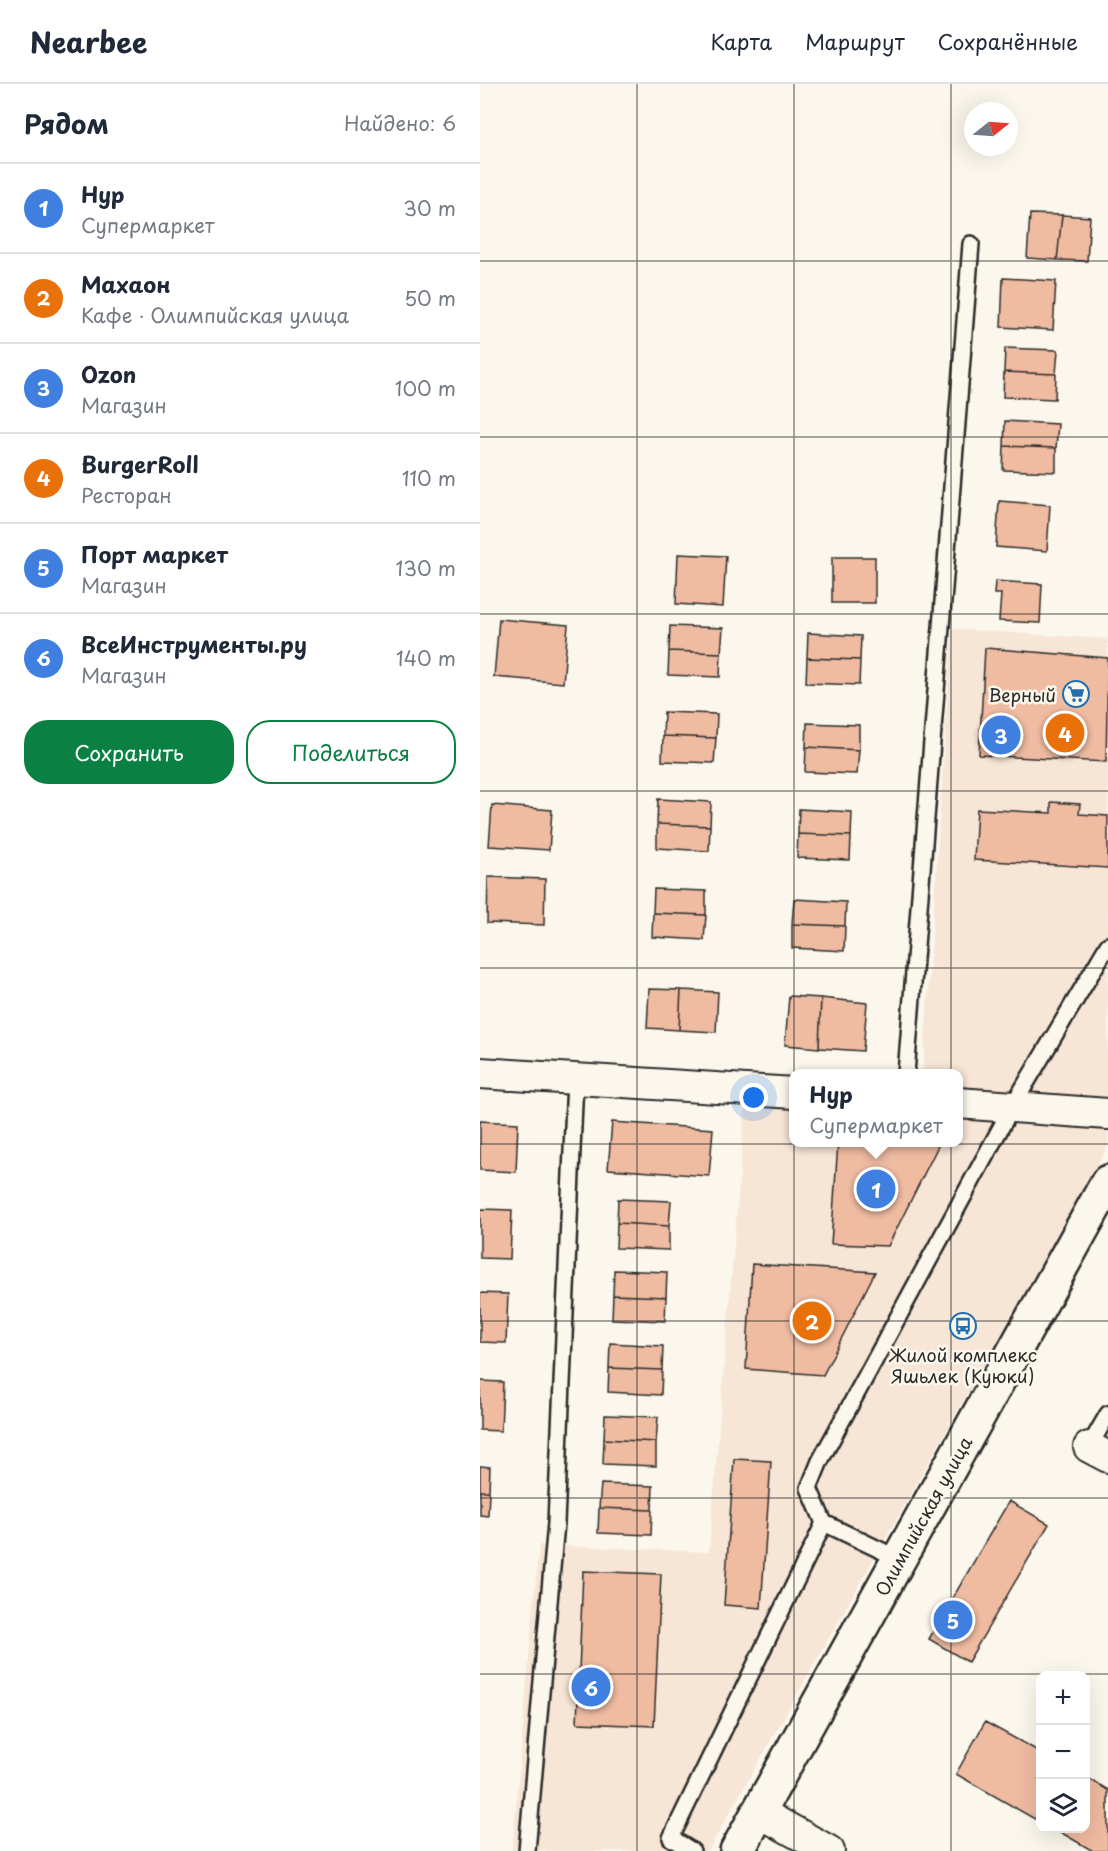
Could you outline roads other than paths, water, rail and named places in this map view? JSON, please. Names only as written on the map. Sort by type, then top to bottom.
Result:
[{"type":"street","points":[[480,1073],[789,1093]]},
{"type":"street","points":[[963,1103],[1108,1114]]},
{"type":"street","name":"Олимпийская улица","points":[[737,1851],[1108,1182]]},
{"type":"street","points":[[759,1812],[829,1851]]},
{"type":"lane","points":[[906,1069],[972,244]]},
{"type":"lane","points":[[899,1559],[824,1523],[809,1488],[820,1461],[1012,1107],[1108,945]]},
{"type":"lane","points":[[527,1851],[556,1523],[574,1080]]},
{"type":"lane","points":[[1099,1452],[1108,1414]]},
{"type":"lane","points":[[692,1851],[671,1838],[824,1523]]},
{"type":"place","name":"Верный","points":[[1076,694]]},
{"type":"place","name":"BurgerRoll","points":[[1065,733]]},
{"type":"place","name":"Ozon","points":[[1001,735]]},
{"type":"place","name":"Нур","points":[[876,1189]]},
{"type":"place","name":"Махаон","points":[[812,1321]]},
{"type":"place","name":"Жилой комплекс Яшьлек (Куюки)","points":[[963,1326]]},
{"type":"place","name":"Порт маркет","points":[[953,1620]]},
{"type":"place","name":"ВсеИнструменты.ру","points":[[591,1687]]}]
